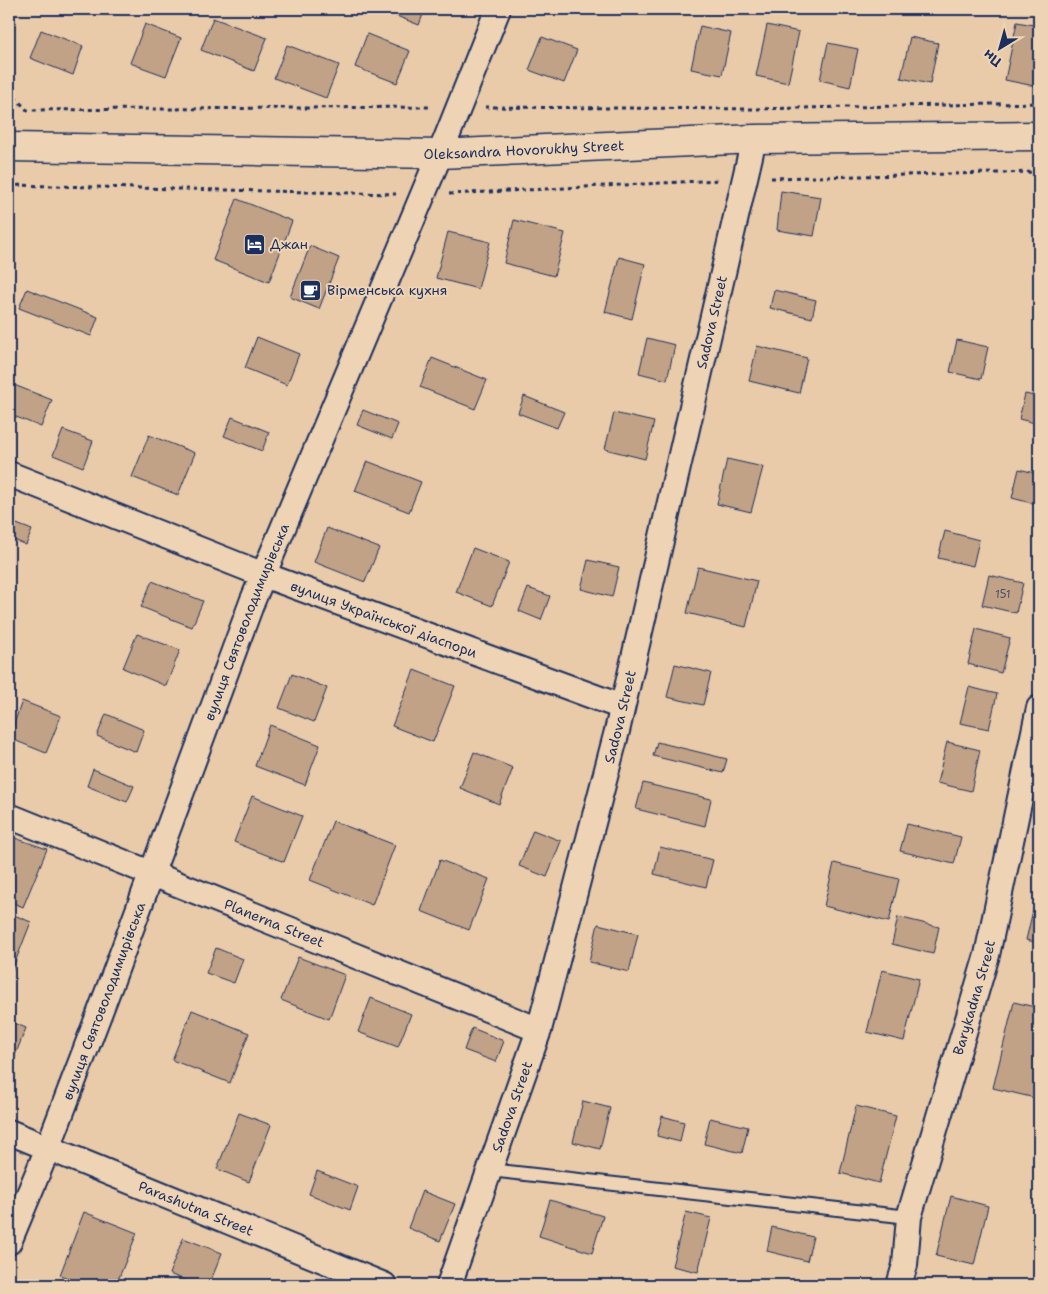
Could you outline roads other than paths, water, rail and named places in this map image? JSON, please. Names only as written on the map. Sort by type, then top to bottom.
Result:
[{"type":"main road","name":"Oleksandra Hovorukhy Street","points":[[9,147],[440,154],[754,139],[1039,136]]},
{"type":"street","name":"вулиця Святоволодимирівська","points":[[9,1242],[48,1148],[153,872],[252,602],[440,154],[498,9]]},
{"type":"street","name":"Sadova Street","points":[[450,1285],[539,1030],[622,707],[754,139]]},
{"type":"street","name":"вулиця Української діаспори","points":[[9,474],[264,575],[622,707]]},
{"type":"street","name":"Barykadna Street","points":[[899,1285],[905,1265],[909,1217],[987,955],[1039,708]]},
{"type":"street","name":"Planerna Street","points":[[9,816],[153,872],[539,1030]]},
{"type":"street","name":"Parashutna Street","points":[[9,1132],[384,1285]]},
{"type":"lane","points":[[490,1170],[909,1217]]},
{"type":"place","name":"Джан","points":[[254,244]]},
{"type":"place","name":"Вірменська кухня","points":[[311,290]]}]
